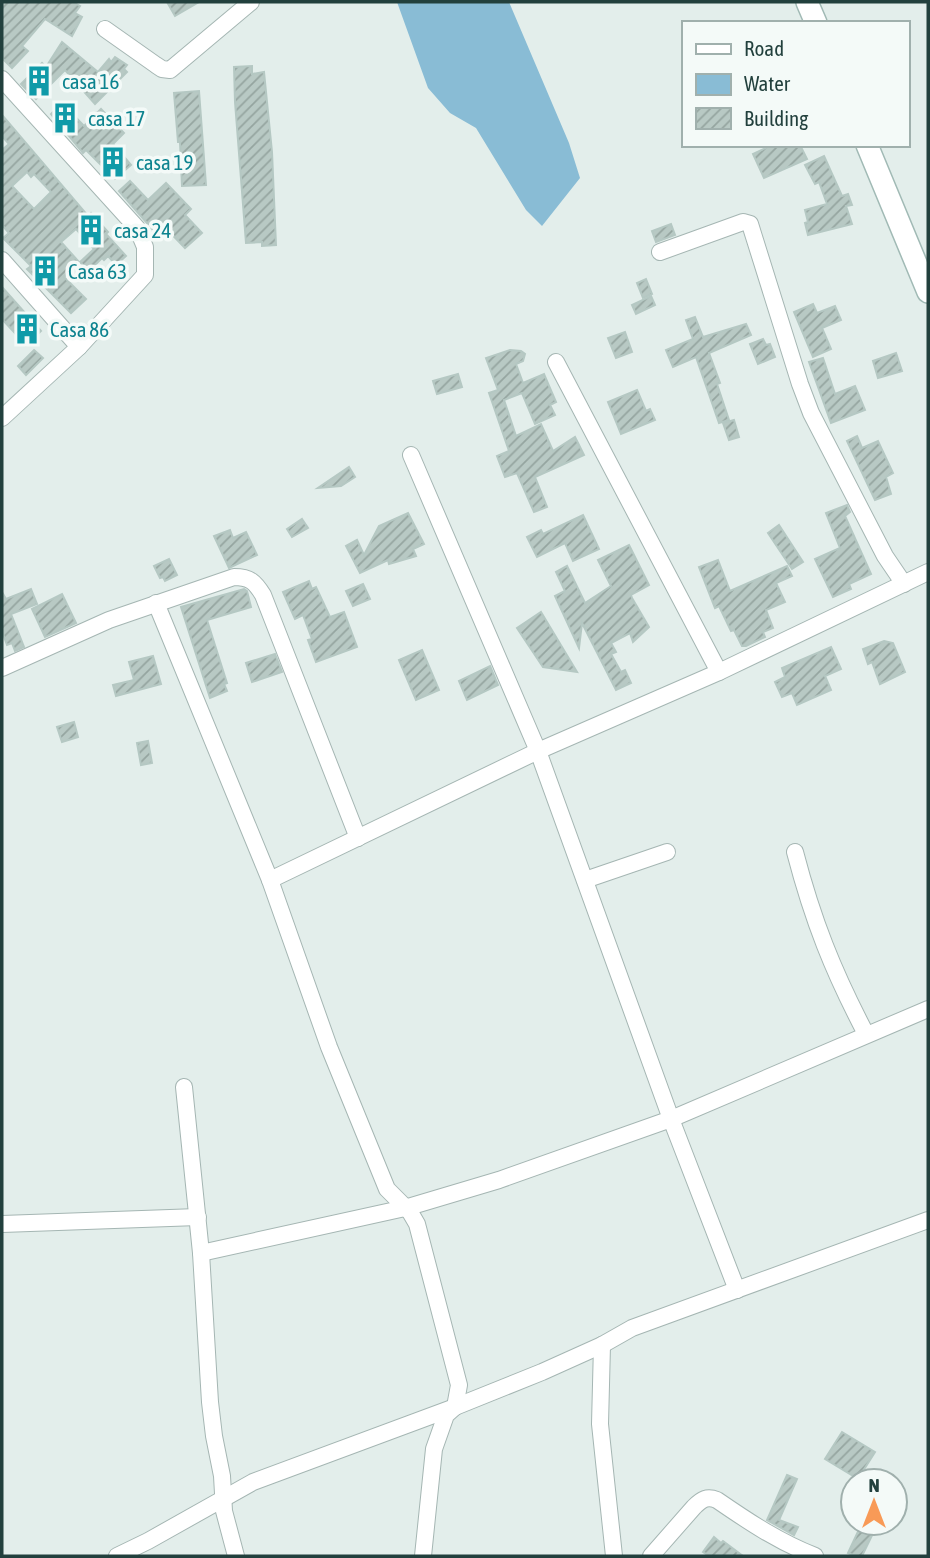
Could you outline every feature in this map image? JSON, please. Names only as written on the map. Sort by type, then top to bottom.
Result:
[{"type":"main road","points":[[807,2],[815,21]]},
{"type":"main road","points":[[868,147],[928,290]]},
{"type":"street","points":[[105,29],[162,69],[170,69],[251,2]]},
{"type":"street","points":[[2,79],[137,228],[145,247],[145,275],[79,346],[2,418]]},
{"type":"street","points":[[660,252],[743,222],[750,223],[811,412],[885,556],[904,584]]},
{"type":"street","points":[[2,260],[79,346]]},
{"type":"street","points":[[556,362],[719,672]]},
{"type":"street","points":[[411,455],[538,751],[671,1119],[737,1290]]},
{"type":"street","points":[[270,880],[538,751],[719,672],[928,572]]},
{"type":"street","points":[[2,668],[109,620],[234,577],[247,577],[263,595],[358,838]]},
{"type":"street","points":[[156,603],[270,880],[329,1047],[387,1189],[417,1224],[459,1385],[454,1407],[446,1415],[434,1449],[424,1556]]},
{"type":"street","points":[[585,880],[667,852]]},
{"type":"street","points":[[795,852],[810,909],[825,950],[838,982],[866,1034]]},
{"type":"street","points":[[201,1253],[405,1208],[499,1180],[671,1119],[928,1009]]},
{"type":"street","points":[[184,1087],[201,1253],[210,1402],[224,1511],[236,1556]]},
{"type":"street","points":[[2,1224],[198,1217]]},
{"type":"street","points":[[117,1556],[253,1482],[454,1407],[602,1345],[632,1328],[928,1220]]},
{"type":"street","points":[[602,1345],[600,1424],[614,1556]]},
{"type":"street","points":[[651,1556],[694,1507],[709,1497],[765,1533],[815,1556]]},
{"type":"water","points":[[397,2],[509,2],[569,143],[580,178],[542,226],[526,210],[476,128],[450,113],[428,88]]},
{"type":"building","points":[[2,2],[73,2],[80,6],[75,13],[82,17],[72,36],[45,19],[22,46],[28,51],[12,68],[2,58]]},
{"type":"building","points":[[167,2],[199,2],[175,16]]},
{"type":"building","points":[[62,42],[98,72],[109,59],[111,62],[115,57],[127,65],[124,69],[127,72],[95,104],[65,70],[36,99],[21,84],[42,63],[46,67]]},
{"type":"building","points":[[252,66],[252,74],[264,72],[272,152],[276,245],[246,243],[234,67]]},
{"type":"building","points":[[199,91],[206,185],[182,186],[174,93]]},
{"type":"building","points":[[62,103],[84,126],[101,109],[124,133],[113,144],[131,165],[115,179],[86,150],[83,153],[51,114]]},
{"type":"building","points":[[2,115],[88,216],[91,213],[108,232],[106,234],[126,256],[116,265],[108,256],[104,260],[102,258],[89,271],[80,262],[94,249],[76,229],[61,242],[79,262],[64,277],[86,299],[71,313],[27,269],[31,266],[3,238],[9,233],[2,225],[2,150],[9,144],[2,136]],"holes":[[[27,172],[31,177],[34,174],[51,192],[34,209],[12,186]]]},
{"type":"building","points":[[768,147],[801,147],[807,159],[764,178],[753,154]]},
{"type":"building","points":[[824,156],[842,196],[848,194],[852,205],[846,206],[852,224],[808,235],[805,210],[827,204],[819,182],[815,184],[805,165]]},
{"type":"building","points":[[130,181],[148,200],[166,183],[191,209],[185,215],[202,233],[185,248],[162,224],[154,231],[119,191]]},
{"type":"building","points":[[671,224],[675,235],[656,242],[652,231]]},
{"type":"building","points":[[646,279],[652,294],[643,298],[637,283]]},
{"type":"building","points":[[2,287],[41,331],[26,345],[2,319]]},
{"type":"building","points":[[651,296],[655,305],[636,314],[632,305]]},
{"type":"building","points":[[813,304],[817,313],[835,306],[841,320],[822,328],[831,349],[813,357],[794,312]]},
{"type":"building","points":[[695,317],[703,337],[746,324],[751,335],[709,353],[729,420],[719,423],[696,357],[673,367],[666,350],[693,339],[686,320]]},
{"type":"building","points":[[625,332],[632,352],[616,358],[608,338]]},
{"type":"building","points":[[763,339],[766,345],[770,344],[775,357],[758,364],[750,344]]},
{"type":"building","points":[[34,350],[43,358],[26,375],[18,366]]},
{"type":"building","points":[[510,350],[525,354],[523,361],[516,364],[523,383],[544,374],[556,402],[550,405],[555,415],[535,424],[522,393],[504,400],[516,436],[541,424],[553,451],[575,437],[584,455],[535,477],[547,507],[534,512],[517,473],[505,477],[497,456],[509,451],[489,393],[498,390],[486,358]]},
{"type":"building","points":[[896,353],[902,371],[878,378],[873,361]]},
{"type":"building","points":[[823,358],[835,394],[855,386],[865,410],[831,423],[809,362]]},
{"type":"building","points":[[458,374],[462,387],[437,394],[433,381]]},
{"type":"building","points":[[637,390],[646,411],[650,409],[655,420],[621,434],[608,402]]},
{"type":"building","points":[[734,420],[739,437],[729,440],[723,423]]},
{"type":"building","points":[[857,436],[862,448],[878,441],[893,473],[886,477],[891,494],[875,500],[847,441]]},
{"type":"building","points":[[349,467],[355,477],[341,486],[318,488]]},
{"type":"building","points":[[847,505],[850,512],[845,516],[871,574],[849,584],[851,589],[833,597],[815,559],[840,548],[826,513]]},
{"type":"building","points":[[408,513],[424,544],[413,549],[416,556],[389,564],[388,560],[360,573],[346,546],[357,540],[364,555],[379,526]]},
{"type":"building","points":[[583,515],[599,549],[573,561],[565,543],[537,557],[527,537],[541,530],[543,534]]},
{"type":"building","points":[[302,519],[308,528],[292,537],[287,529]]},
{"type":"building","points":[[779,525],[803,562],[792,569],[768,533]]},
{"type":"building","points":[[230,530],[233,538],[246,532],[257,555],[229,568],[214,536]]},
{"type":"building","points":[[629,545],[649,585],[631,595],[649,627],[633,642],[630,633],[611,643],[616,652],[611,654],[621,672],[625,670],[631,683],[616,690],[582,623],[579,648],[555,596],[565,591],[556,572],[567,566],[585,603],[611,586],[598,560]]},
{"type":"building","points":[[169,559],[177,575],[165,581],[163,577],[160,578],[154,566]]},
{"type":"building","points":[[718,560],[730,591],[787,566],[792,576],[776,583],[785,602],[766,610],[773,628],[763,632],[765,637],[746,646],[742,646],[734,630],[731,631],[719,606],[715,608],[699,567]]},
{"type":"building","points":[[309,581],[312,589],[316,587],[330,617],[344,612],[357,647],[316,662],[308,640],[312,639],[303,615],[295,619],[283,592]]},
{"type":"building","points":[[363,584],[370,599],[353,606],[346,591]]},
{"type":"building","points":[[31,589],[37,604],[11,614],[24,647],[15,651],[12,643],[7,645],[2,631],[2,592],[6,599]]},
{"type":"building","points":[[244,589],[251,607],[207,620],[227,683],[224,684],[227,691],[210,698],[181,607]]},
{"type":"building","points":[[62,594],[76,623],[45,637],[32,609]]},
{"type":"building","points":[[541,612],[577,672],[543,667],[517,628]]},
{"type":"building","points":[[884,641],[893,643],[905,672],[880,684],[872,662],[868,664],[863,649]]},
{"type":"building","points":[[831,647],[841,669],[825,676],[831,690],[797,705],[792,693],[782,697],[775,682],[785,677],[782,668]]},
{"type":"building","points":[[422,650],[439,690],[416,700],[399,660]]},
{"type":"building","points":[[275,654],[282,672],[252,682],[246,663]]},
{"type":"building","points":[[153,656],[161,684],[116,696],[113,685],[134,680],[129,662]]},
{"type":"building","points":[[490,666],[498,685],[467,700],[459,681]]},
{"type":"building","points":[[74,722],[78,737],[62,742],[57,727]]},
{"type":"building","points":[[148,741],[152,763],[141,765],[137,743]]},
{"type":"building","points":[[842,1432],[875,1452],[866,1467],[839,1467],[825,1459]]},
{"type":"building","points":[[787,1475],[797,1479],[779,1520],[798,1527],[794,1535],[767,1520]]},
{"type":"building","points":[[714,1537],[743,1556],[709,1556],[703,1552]]},
{"type":"building","points":[[855,1537],[871,1537],[862,1556],[848,1553]]},
{"type":"place","name":"casa 16","points":[[39,81]]},
{"type":"place","name":"casa 17","points":[[65,118]]},
{"type":"place","name":"casa 19","points":[[113,162]]},
{"type":"place","name":"casa 24","points":[[91,230]]},
{"type":"place","name":"Casa 63","points":[[45,271]]},
{"type":"place","name":"Casa 86","points":[[27,329]]}]
